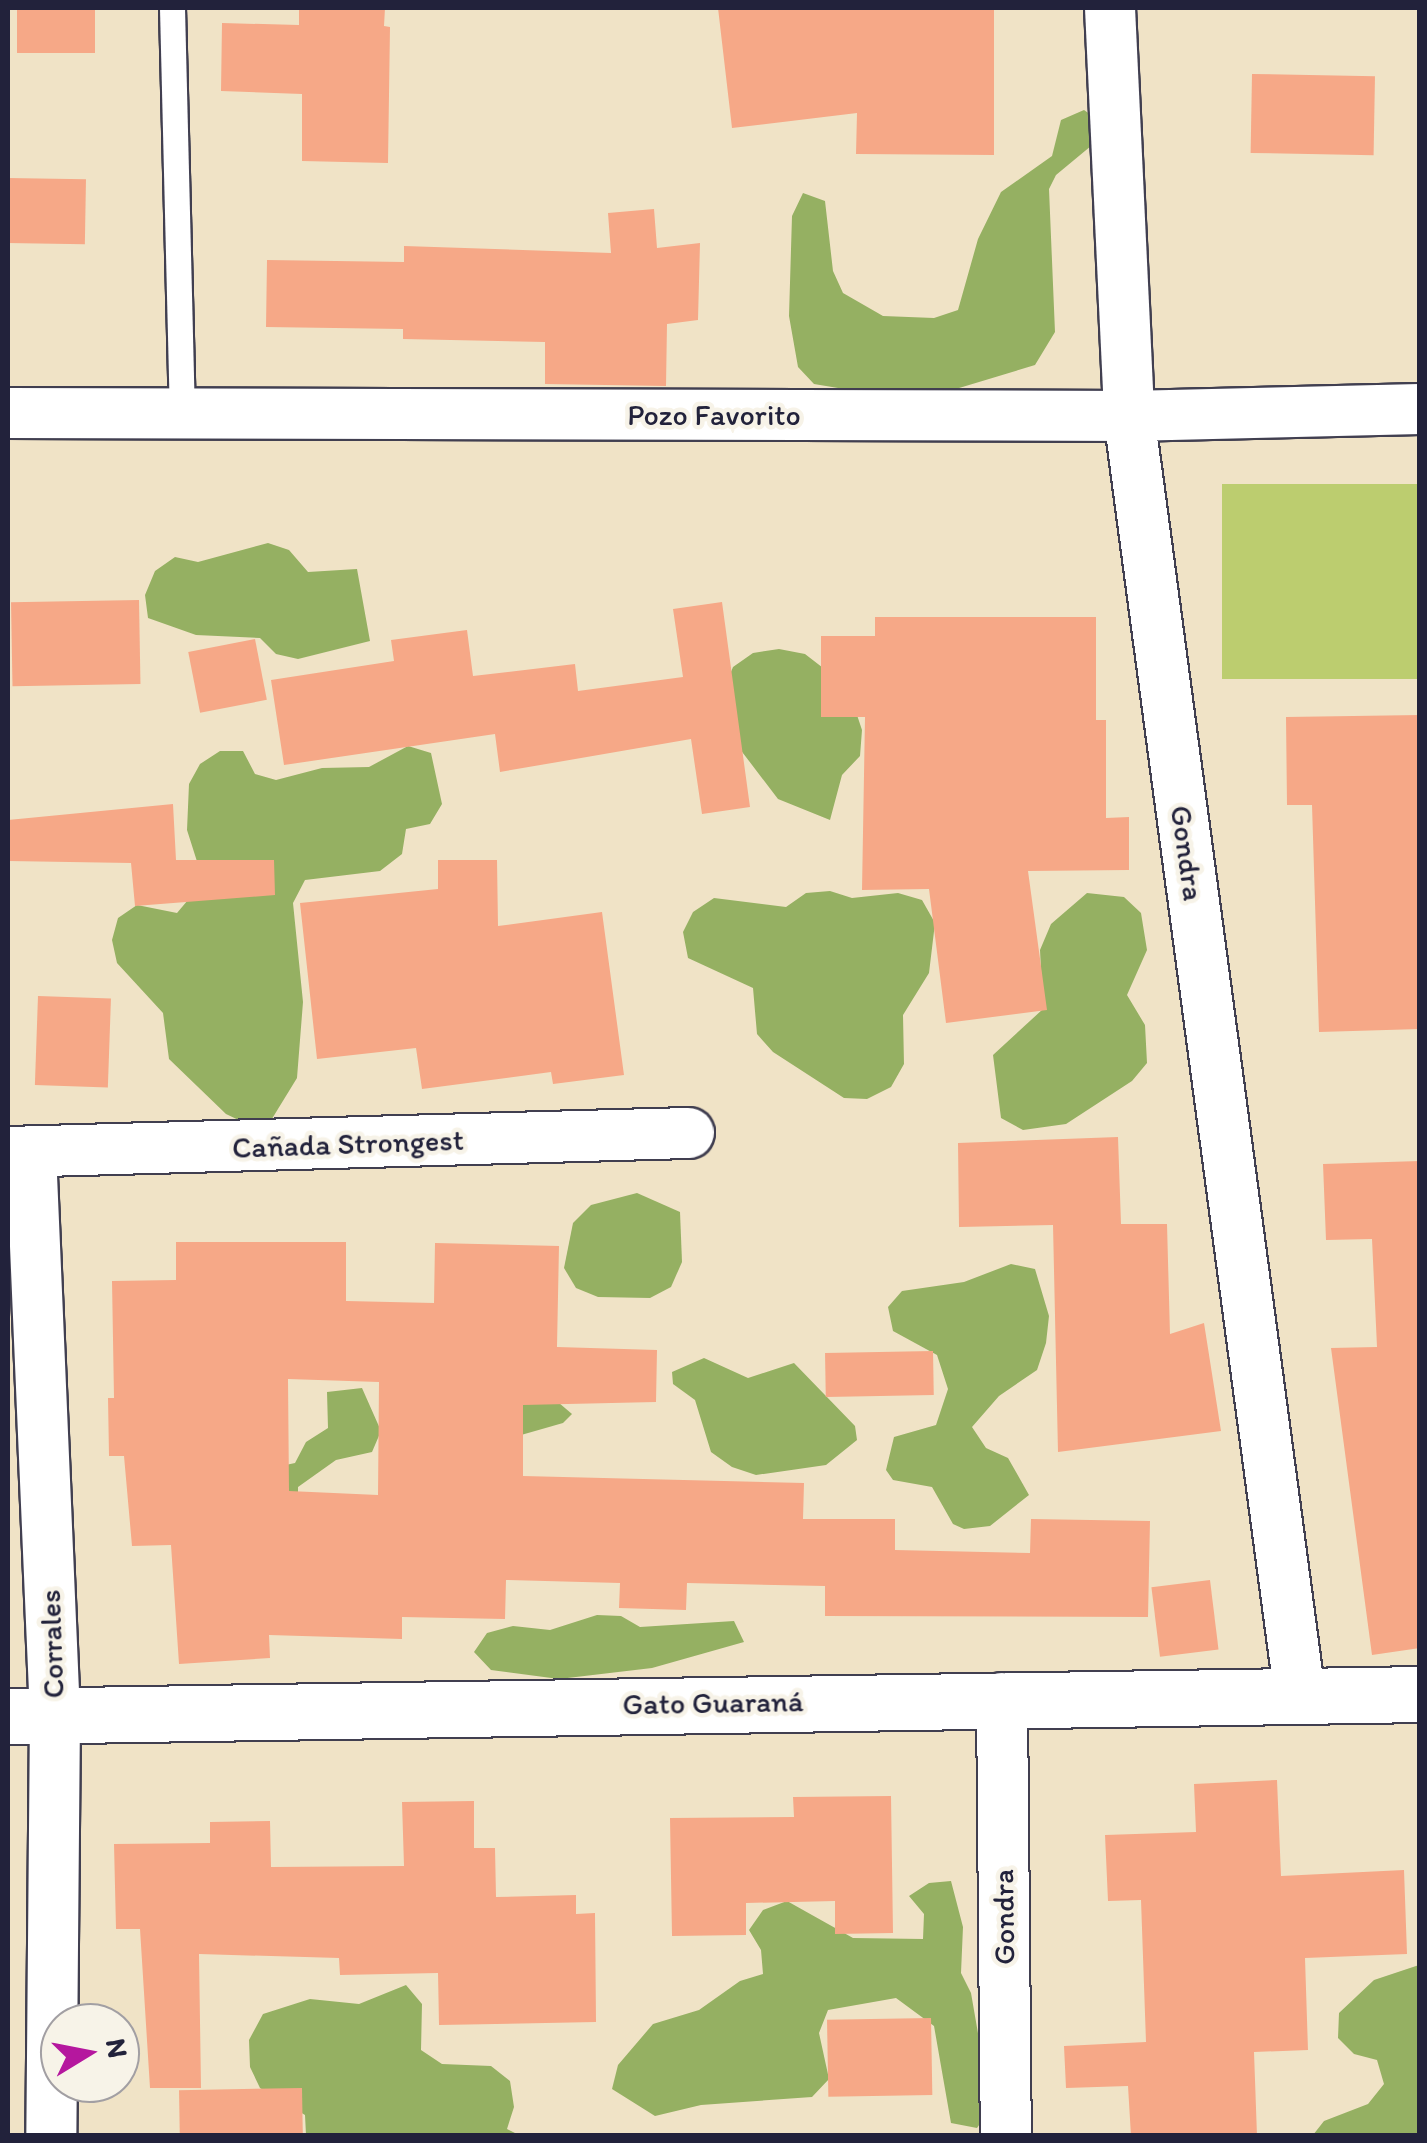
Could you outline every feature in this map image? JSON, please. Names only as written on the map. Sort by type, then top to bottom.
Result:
[{"type":"street","name":"Gondra","points":[[1110,8],[1129,416],[1300,1696]]},
{"type":"street","name":"Pozo Favorito","points":[[8,413],[1129,416],[1420,409]]},
{"type":"street","name":"Cañada Strongest","points":[[19,1152],[688,1133]]},
{"type":"street","name":"Corrales","points":[[19,1152],[31,1715],[52,2136]]},
{"type":"street","name":"Gato Guaraná","points":[[31,1715],[1420,1694]]},
{"type":"street","name":"Gondra","points":[[1002,1698],[1006,2136]]},
{"type":"lane","points":[[172,8],[182,414]]},
{"type":"green space","points":[[1084,110],[1094,117],[1097,141],[1056,175],[1049,189],[1055,332],[1035,365],[916,401],[814,384],[798,367],[789,316],[792,216],[803,193],[825,201],[833,271],[843,293],[883,316],[934,318],[958,310],[978,239],[1001,192],[1052,156],[1061,120]]},
{"type":"green space","points":[[1222,484],[1419,484],[1419,679],[1222,679]]},
{"type":"green space","points":[[268,543],[289,550],[308,572],[357,569],[370,641],[298,659],[276,654],[260,638],[196,635],[148,618],[145,595],[155,571],[175,557],[198,562]]},
{"type":"green space","points":[[779,649],[805,654],[827,671],[855,709],[862,730],[860,756],[842,775],[830,820],[778,799],[733,740],[722,694],[733,667],[753,653]]},
{"type":"green space","points":[[408,746],[431,753],[442,804],[430,824],[406,829],[402,854],[380,871],[305,880],[293,903],[303,1002],[297,1078],[270,1122],[247,1124],[226,1114],[169,1059],[163,1013],[117,963],[112,940],[118,918],[137,905],[177,913],[193,894],[201,874],[187,830],[189,784],[200,764],[220,751],[243,751],[255,774],[276,780],[322,768],[369,767]]},
{"type":"green space","points":[[830,891],[852,898],[898,893],[922,900],[935,923],[929,973],[903,1015],[904,1064],[891,1087],[867,1099],[844,1098],[773,1052],[757,1034],[753,988],[688,958],[683,932],[693,912],[714,898],[786,907],[806,893]]},
{"type":"green space","points":[[1087,893],[1124,897],[1141,913],[1147,950],[1127,995],[1145,1025],[1147,1063],[1132,1081],[1066,1124],[1023,1130],[1001,1118],[993,1055],[1043,1009],[1040,950],[1051,924]]},
{"type":"green space","points":[[637,1193],[680,1212],[682,1262],[671,1287],[650,1298],[598,1297],[576,1288],[564,1268],[573,1223],[591,1205]]},
{"type":"green space","points":[[1011,1264],[1035,1269],[1049,1316],[1046,1343],[1037,1370],[999,1396],[972,1427],[986,1448],[1008,1458],[1029,1495],[990,1526],[964,1529],[953,1524],[932,1487],[893,1480],[886,1470],[894,1437],[936,1425],[948,1389],[937,1355],[893,1331],[888,1307],[902,1291],[964,1282]]},
{"type":"green space","points":[[704,1358],[748,1378],[794,1363],[855,1426],[857,1440],[826,1465],[756,1475],[732,1467],[711,1452],[695,1400],[673,1384],[672,1372]]},
{"type":"green space","points":[[362,1388],[381,1431],[372,1452],[336,1460],[298,1487],[298,1499],[258,1471],[295,1463],[306,1442],[328,1428],[327,1392]]},
{"type":"green space","points":[[552,1397],[572,1414],[563,1423],[504,1440],[453,1404]]},
{"type":"green space","points":[[597,1615],[621,1616],[640,1627],[734,1621],[744,1642],[652,1668],[559,1679],[491,1670],[474,1652],[487,1633],[513,1626],[550,1630]]},
{"type":"green space","points":[[951,1881],[963,1927],[961,1973],[971,1993],[991,2108],[977,2128],[951,2123],[934,2026],[896,1998],[828,2010],[819,2033],[829,2079],[812,2097],[701,2105],[655,2116],[612,2089],[618,2065],[653,2024],[699,2010],[740,1981],[763,1974],[761,1950],[749,1930],[763,1910],[787,1901],[853,1938],[923,1939],[924,1914],[909,1896],[929,1883]]},
{"type":"green space","points":[[1419,1965],[1419,2135],[1313,2135],[1324,2121],[1368,2104],[1384,2084],[1377,2060],[1354,2054],[1338,2038],[1339,2013],[1374,1980]]},
{"type":"green space","points":[[406,1985],[422,2004],[421,2050],[442,2064],[491,2066],[510,2081],[514,2107],[507,2129],[519,2135],[306,2135],[305,2115],[260,2088],[250,2067],[249,2040],[263,2014],[310,1999],[359,2004]]},
{"type":"building","points":[[17,8],[95,8],[95,53],[17,53]]},
{"type":"building","points":[[299,8],[385,8],[384,26],[390,27],[388,163],[302,161],[302,94],[221,91],[222,23],[299,25]]},
{"type":"building","points":[[718,8],[994,8],[994,155],[856,154],[857,113],[732,128]]},
{"type":"building","points":[[1252,74],[1375,76],[1374,155],[1251,153]]},
{"type":"building","points":[[8,178],[86,179],[85,244],[8,243]]},
{"type":"building","points":[[654,209],[657,248],[700,243],[698,320],[667,324],[666,386],[545,384],[545,342],[403,339],[403,329],[266,327],[267,260],[404,262],[404,246],[611,253],[608,213]]},
{"type":"building","points":[[139,600],[140,684],[12,686],[11,602]]},
{"type":"building","points":[[722,602],[750,807],[702,814],[691,739],[500,772],[495,734],[284,765],[271,680],[394,661],[391,640],[467,630],[473,676],[575,664],[578,691],[683,677],[673,609]]},
{"type":"building","points":[[875,617],[1096,617],[1096,720],[1106,720],[1106,818],[1129,817],[1129,870],[1028,871],[1047,1010],[946,1023],[929,889],[862,890],[865,717],[821,717],[821,636],[875,636]]},
{"type":"building","points":[[255,639],[267,700],[200,713],[188,652]]},
{"type":"building","points":[[1420,715],[1420,1029],[1319,1032],[1312,805],[1287,805],[1286,717]]},
{"type":"building","points":[[173,804],[176,860],[274,860],[275,895],[135,906],[131,863],[8,861],[8,820]]},
{"type":"building","points":[[438,860],[497,860],[498,926],[602,912],[624,1075],[553,1084],[551,1072],[422,1089],[416,1048],[317,1059],[300,903],[438,889]]},
{"type":"building","points":[[38,996],[111,999],[108,1087],[35,1085]]},
{"type":"building","points":[[1118,1137],[1121,1224],[1167,1224],[1170,1334],[1204,1323],[1221,1431],[1058,1452],[1053,1225],[959,1227],[958,1143]]},
{"type":"building","points":[[1420,1161],[1420,1648],[1372,1655],[1331,1348],[1377,1347],[1372,1239],[1326,1240],[1323,1164]]},
{"type":"building","points":[[176,1242],[346,1242],[346,1301],[434,1303],[435,1243],[559,1246],[557,1347],[657,1350],[656,1402],[523,1405],[523,1476],[804,1483],[803,1519],[895,1519],[895,1550],[1030,1553],[1031,1519],[1150,1521],[1148,1617],[825,1616],[825,1586],[687,1583],[686,1610],[619,1608],[620,1583],[506,1580],[505,1619],[402,1617],[402,1639],[269,1635],[270,1658],[179,1664],[171,1545],[132,1546],[124,1456],[109,1456],[108,1398],[114,1398],[112,1281],[176,1280]],"holes":[[[288,1379],[379,1382],[378,1495],[289,1491]]]},
{"type":"building","points":[[933,1351],[934,1395],[826,1397],[825,1353]]},
{"type":"building","points":[[1210,1580],[1219,1649],[1160,1657],[1151,1587]]},
{"type":"building","points":[[1277,1780],[1281,1876],[1404,1870],[1407,1954],[1305,1958],[1308,2050],[1254,2052],[1257,2136],[1131,2136],[1128,2086],[1066,2088],[1064,2046],[1146,2042],[1141,1900],[1108,1901],[1105,1835],[1196,1832],[1194,1784]]},
{"type":"building","points":[[891,1796],[893,1933],[835,1934],[835,1901],[746,1903],[746,1935],[672,1936],[670,1818],[794,1817],[793,1797]]},
{"type":"building","points":[[474,1801],[474,1848],[495,1848],[496,1897],[576,1895],[576,1914],[595,1913],[596,2022],[439,2025],[438,1973],[340,1975],[339,1958],[199,1954],[201,2088],[150,2088],[140,1929],[116,1929],[114,1844],[210,1843],[210,1822],[270,1821],[271,1867],[404,1866],[402,1802]]},
{"type":"building","points":[[931,2018],[932,2095],[828,2097],[827,2020]]},
{"type":"building","points":[[302,2088],[303,2136],[180,2136],[179,2090]]}]
